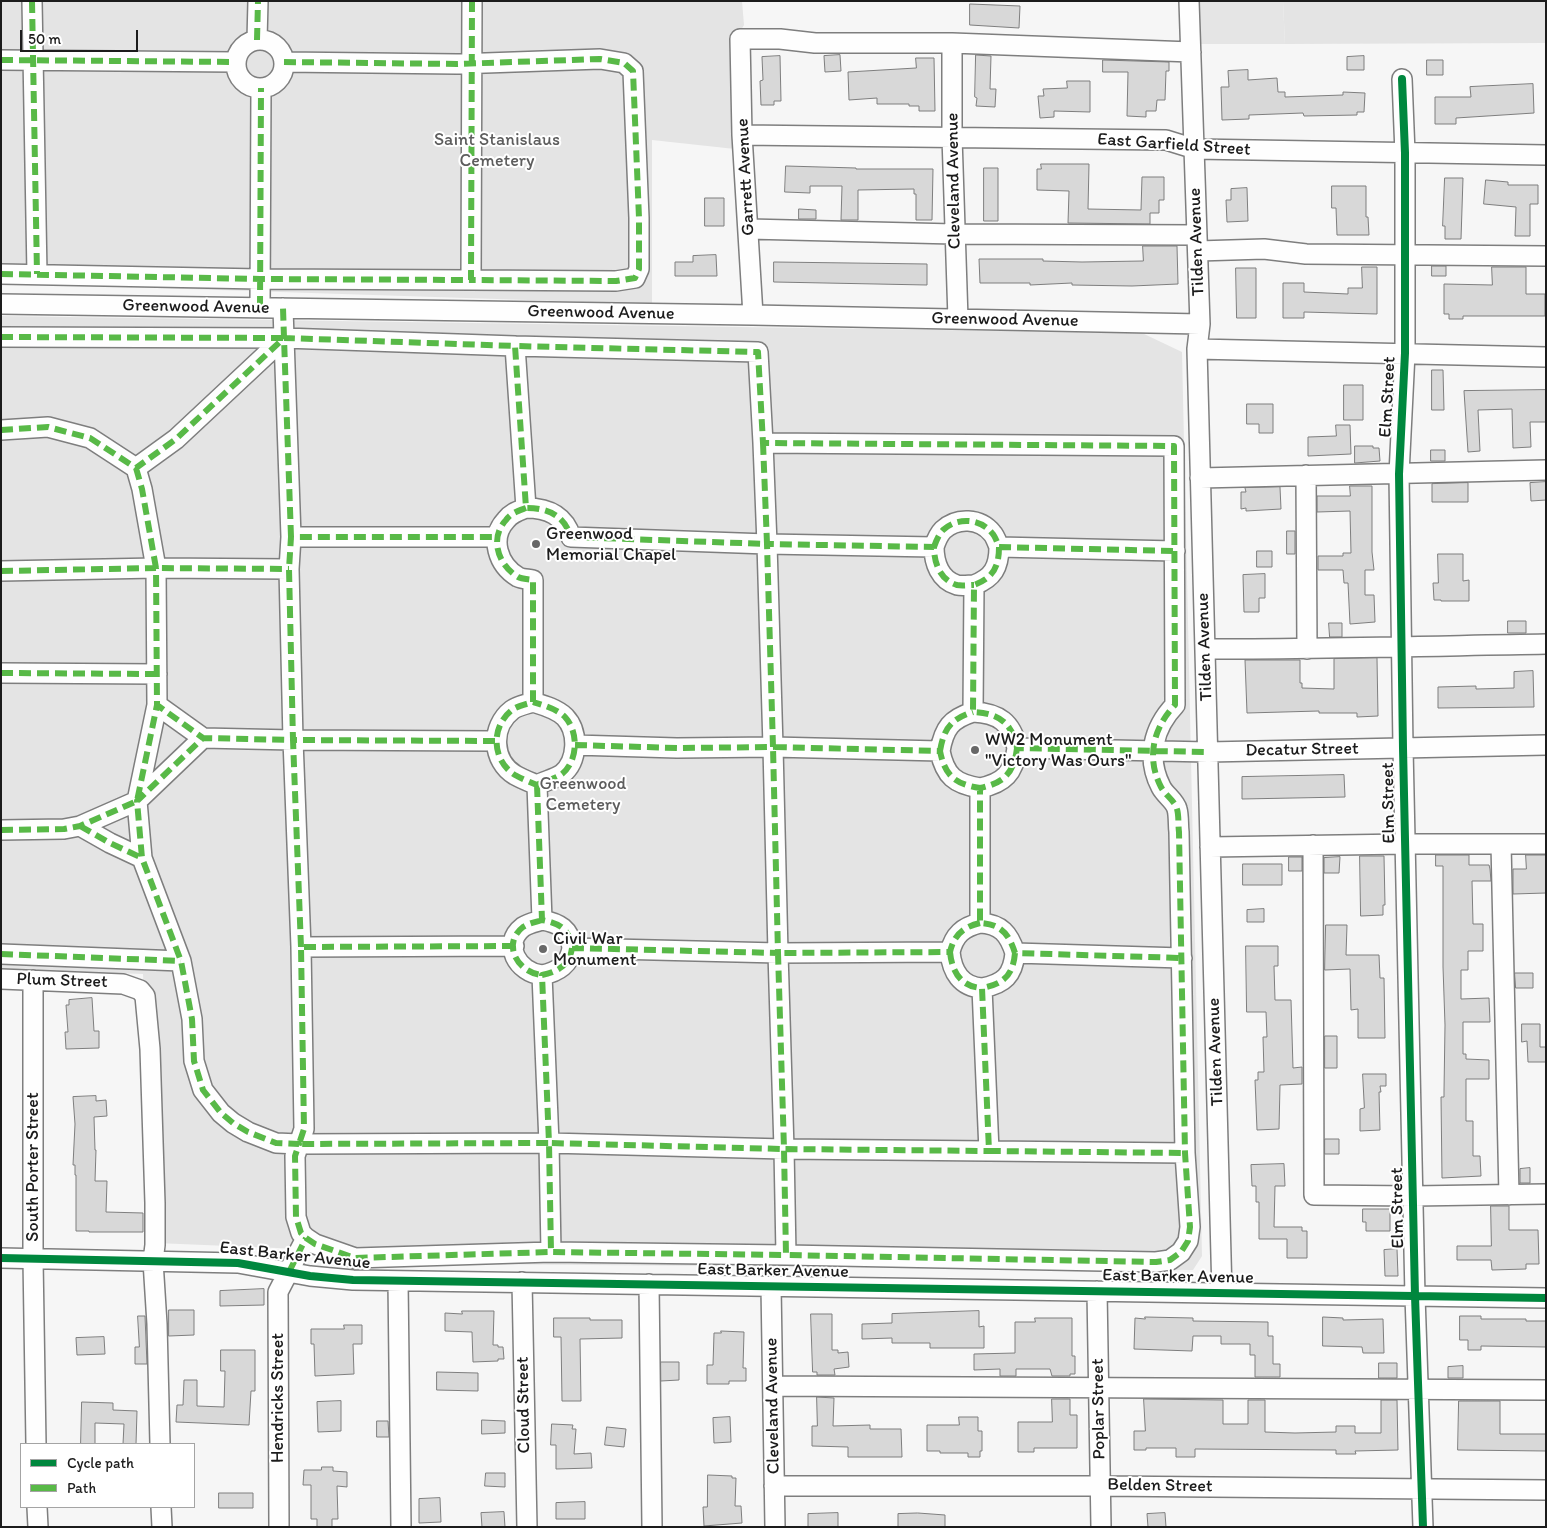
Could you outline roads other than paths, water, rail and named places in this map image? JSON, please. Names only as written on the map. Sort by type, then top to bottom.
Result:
[{"type":"street","points":[[32,1],[37,274]]},
{"type":"street","points":[[257,40],[258,1]]},
{"type":"street","points":[[471,280],[472,1]]},
{"type":"street","name":"Tilden Avenue","points":[[1189,1],[1200,324],[1197,349],[1222,1293]]},
{"type":"street","name":"Garrett Avenue","points":[[753,315],[742,135],[740,39],[780,39],[815,43],[952,43]]},
{"type":"street","points":[[257,40],[273,44],[282,55],[284,62],[280,77],[275,83],[261,88],[246,84],[240,78],[235,62],[241,49],[246,44],[257,40]]},
{"type":"street","points":[[952,43],[1191,52]]},
{"type":"street","name":"Cleveland Avenue","points":[[952,43],[954,234],[958,319]]},
{"type":"street","points":[[1,60],[235,62]]},
{"type":"street","points":[[1,274],[260,279],[616,281],[635,278],[639,269],[639,218],[633,71],[624,63],[600,60],[472,63],[284,62]]},
{"type":"street","name":"Elm Street","points":[[1402,79],[1405,153],[1405,353],[1399,474],[1401,646],[1412,1196],[1423,1527]]},
{"type":"street","points":[[260,308],[261,88]]},
{"type":"street","name":"East Garfield Street","points":[[742,135],[1166,140],[1195,149],[1546,155]]},
{"type":"street","points":[[749,229],[1197,243],[1306,254],[1546,256]]},
{"type":"street","name":"Greenwood Avenue","points":[[1,304],[753,315],[1200,324]]},
{"type":"street","points":[[283,308],[291,537],[293,740],[301,947],[304,1129],[295,1156],[296,1217],[298,1226],[306,1238],[335,1252],[354,1258],[551,1252],[1156,1262],[1170,1260],[1181,1252],[1188,1241],[1190,1227],[1185,1153],[1182,958],[1177,807],[1161,788],[1153,766],[1156,734],[1160,724],[1175,705],[1174,446],[763,443]]},
{"type":"street","points":[[1,337],[284,338],[758,352],[767,544],[786,1255]]},
{"type":"street","points":[[136,468],[176,439],[284,338]]},
{"type":"street","points":[[515,346],[526,508]]},
{"type":"street","points":[[1197,349],[1546,357]]},
{"type":"street","points":[[6,432],[48,427],[90,438],[136,468],[144,498],[156,568],[157,705],[137,801],[142,858],[181,962],[192,1018],[194,1061],[203,1090],[222,1114],[233,1123],[248,1132],[276,1143],[299,1144],[549,1143],[784,1149],[1185,1153]]},
{"type":"street","points":[[1200,478],[1546,470]]},
{"type":"street","points":[[1306,475],[1307,649]]},
{"type":"street","points":[[533,702],[533,580],[519,578],[505,567],[498,555],[497,537],[500,528],[514,512],[526,508],[540,508],[552,512],[564,521],[571,537],[767,544],[934,546]]},
{"type":"street","points":[[968,520],[980,523],[992,533],[999,547],[999,560],[992,574],[982,582],[974,585],[957,585],[942,576],[934,560],[934,546],[942,530],[954,522],[968,520]]},
{"type":"street","points":[[291,537],[497,537]]},
{"type":"street","points":[[999,547],[1175,551]]},
{"type":"street","points":[[1,571],[156,568],[290,569]]},
{"type":"street","points":[[973,712],[974,585]]},
{"type":"street","points":[[1205,649],[1546,644]]},
{"type":"street","points":[[1,673],[157,674]]},
{"type":"street","points":[[533,702],[547,706],[565,717],[573,732],[575,745],[572,759],[562,773],[537,785],[515,775],[501,761],[496,741],[498,727],[512,709],[533,702]]},
{"type":"street","points":[[157,705],[204,738],[496,741]]},
{"type":"street","points":[[973,712],[987,712],[1004,720],[1014,735],[1017,748],[1016,761],[1007,776],[994,785],[980,788],[964,785],[949,774],[943,764],[940,751],[943,736],[950,724],[961,716],[973,712]]},
{"type":"street","points":[[1,830],[64,830],[80,826],[137,801],[204,738]]},
{"type":"street","points":[[575,745],[940,751]]},
{"type":"street","name":"Decatur Street","points":[[1017,748],[1208,752],[1546,746]]},
{"type":"street","points":[[537,785],[542,920]]},
{"type":"street","points":[[980,788],[980,923]]},
{"type":"street","points":[[80,826],[142,858]]},
{"type":"street","points":[[1501,844],[1508,1195]]},
{"type":"street","points":[[1210,847],[1546,844]]},
{"type":"street","points":[[1313,845],[1314,1195],[1546,1194]]},
{"type":"street","points":[[542,920],[555,922],[564,929],[571,938],[572,948],[570,956],[562,968],[542,975],[534,974],[521,966],[514,953],[514,946],[517,934],[522,928],[530,923],[542,920]]},
{"type":"street","points":[[980,923],[994,925],[1003,931],[1011,940],[1015,953],[1011,971],[1003,981],[995,986],[982,988],[973,987],[960,980],[951,965],[950,952],[952,942],[960,932],[970,925],[980,923]]},
{"type":"street","points":[[301,947],[514,946]]},
{"type":"street","points":[[572,948],[778,953],[950,952]]},
{"type":"street","points":[[1015,953],[1182,958]]},
{"type":"street","points":[[1,954],[181,962]]},
{"type":"street","points":[[542,975],[549,1143],[551,1252]]},
{"type":"street","name":"Plum Street","points":[[1,978],[123,984],[140,990],[146,996],[150,1049],[155,1203],[154,1261]]},
{"type":"street","name":"South Porter Street","points":[[34,980],[33,1259],[36,1443]]},
{"type":"street","points":[[982,988],[989,1151]]},
{"type":"street","name":"Hendricks Street","points":[[279,1527],[278,1292],[306,1238]]},
{"type":"street","name":"East Barker Avenue","points":[[1,1258],[238,1263],[310,1276],[353,1280],[1546,1298]]},
{"type":"street","points":[[154,1261],[160,1443]]},
{"type":"street","points":[[398,1281],[401,1527]]},
{"type":"street","name":"Cloud Street","points":[[522,1282],[527,1527]]},
{"type":"street","points":[[649,1284],[652,1527]]},
{"type":"street","name":"Cleveland Avenue","points":[[771,1286],[775,1527]]},
{"type":"street","name":"Poplar Street","points":[[1097,1291],[1100,1527]]},
{"type":"street","points":[[772,1386],[1546,1390]]},
{"type":"street","name":"Belden Street","points":[[774,1486],[1100,1486],[1546,1490]]},
{"type":"street","points":[[37,1508],[38,1527]]},
{"type":"street","points":[[162,1508],[162,1527]]},
{"type":"place","name":"Greenwood Memorial Chapel","points":[[536,544]]},
{"type":"place","name":"WW2 Monument \"Victory Was Ours\"","points":[[975,750]]},
{"type":"place","name":"Civil War Monument","points":[[543,949]]},
{"type":"park label","name":"Saint Stanislaus Cemetery","points":[[497,150]]},
{"type":"park label","name":"Greenwood Cemetery","points":[[583,794]]}]
